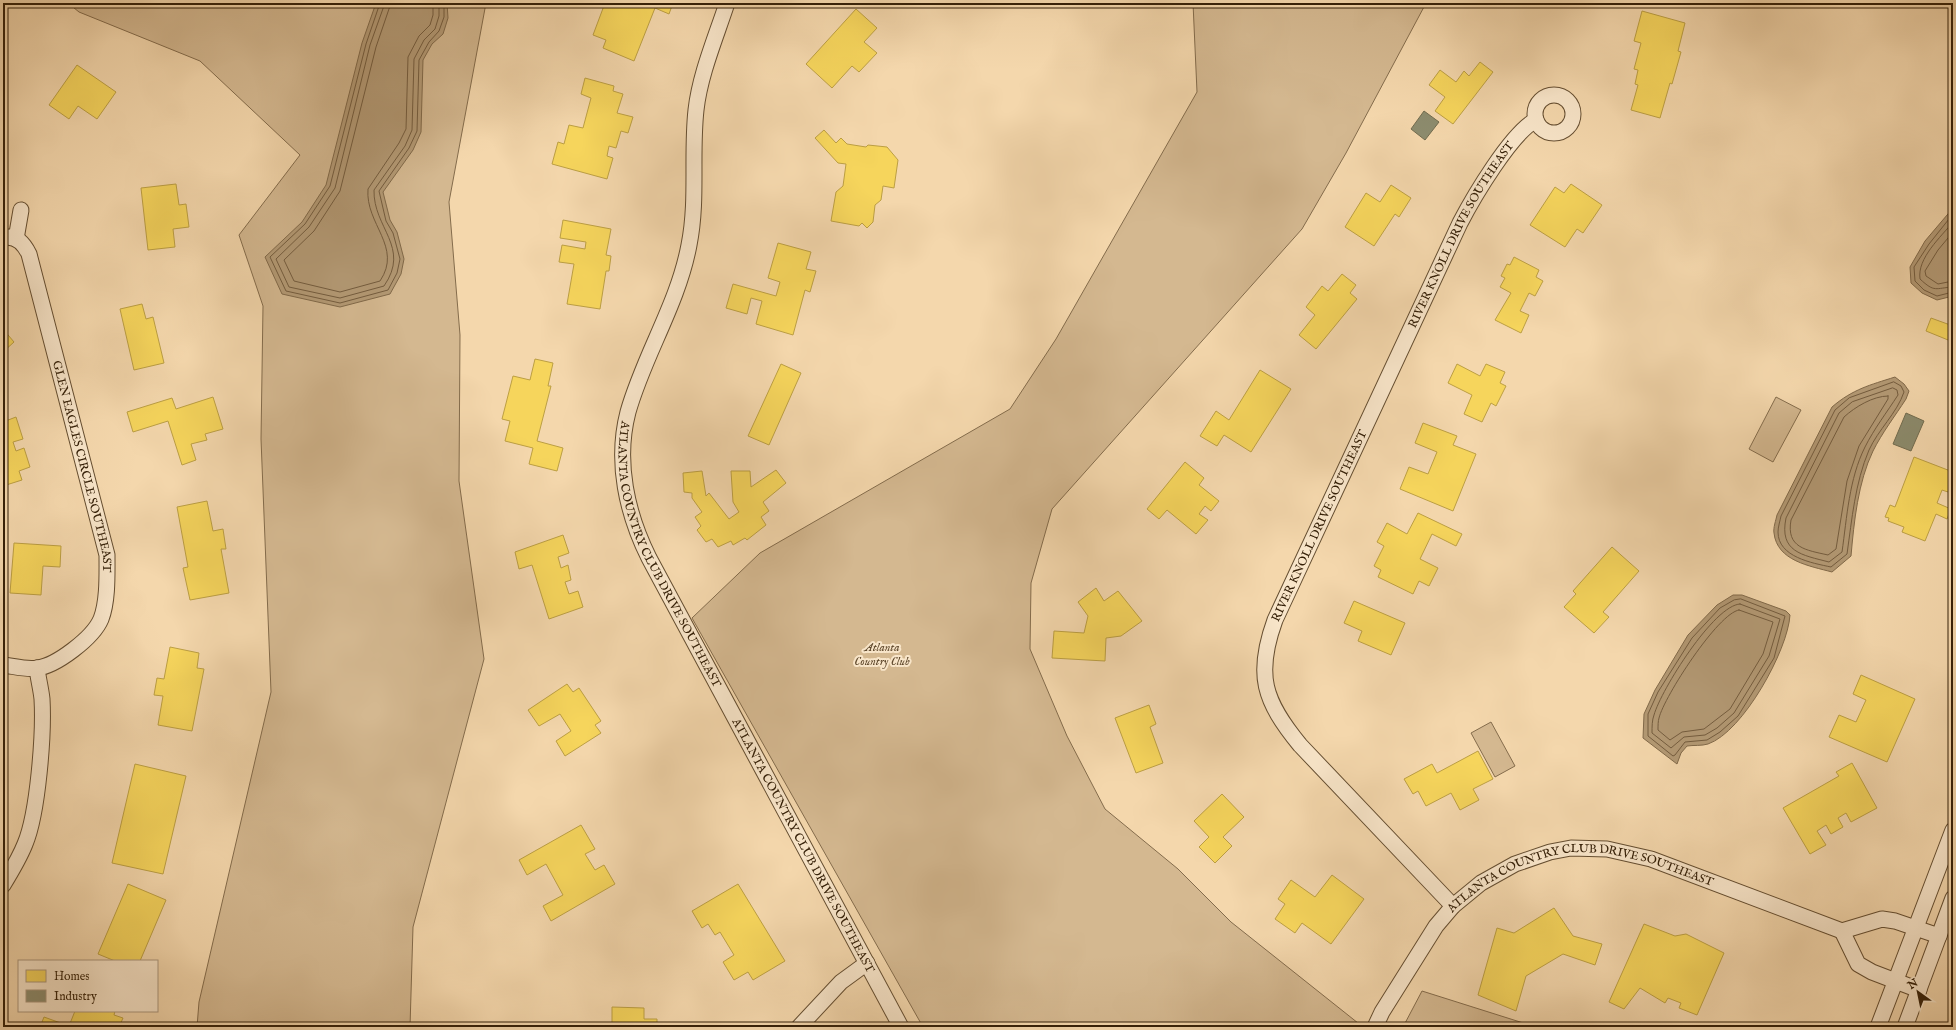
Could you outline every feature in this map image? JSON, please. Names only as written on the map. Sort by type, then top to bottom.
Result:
[{"type":"street","name":"ATLANTA COUNTRY CLUB DRIVE SOUTHEAST","points":[[727,3],[700,86],[696,108],[694,132],[695,194],[689,244],[679,285],[634,392],[628,414],[623,456],[624,479],[631,514],[643,546],[901,1027]]},
{"type":"street","name":"RIVER KNOLL DRIVE SOUTHEAST","points":[[1453,906],[1305,751],[1286,728],[1274,710],[1268,692],[1264,675],[1265,658],[1269,638],[1275,620],[1473,197],[1521,130],[1536,120]]},
{"type":"street","name":"GLEN EAGLES CIRCLE SOUTHEAST","points":[[21,210],[10,238],[24,245],[29,254],[107,555],[106,590],[101,619],[86,640],[66,656],[37,668]]},
{"type":"street","points":[[3,665],[37,668],[42,698],[41,733],[33,813],[26,843],[14,868],[3,885]]},
{"type":"street","points":[[1878,1027],[1953,830]]},
{"type":"street","name":"ATLANTA COUNTRY CLUB DRIVE SOUTHEAST","points":[[1375,1027],[1382,1012],[1436,926],[1453,906],[1481,883],[1515,864],[1550,852],[1571,848],[1591,848],[1630,853],[1652,859],[1842,931]]},
{"type":"street","points":[[1905,1027],[1953,898]]},
{"type":"street","points":[[1919,990],[1872,972],[1858,964],[1842,931],[1882,919],[1939,936]]},
{"type":"street","points":[[799,1027],[841,982],[867,963]]},
{"type":"green space","points":[[68,3],[486,3],[449,202],[460,335],[459,481],[484,659],[413,927],[410,1027],[197,1027],[199,1002],[271,692],[261,439],[263,306],[239,235],[300,155],[200,61],[79,12]]},
{"type":"green space","name":"Atlanta Country Club","points":[[1193,3],[1423,3],[1425,5],[1346,153],[1302,229],[1052,509],[1031,583],[1030,649],[1067,736],[1105,809],[1178,869],[1231,922],[1363,1027],[923,1027],[692,618],[760,553],[1010,409],[1056,339],[1197,92]]},
{"type":"green space","points":[[1776,397],[1801,410],[1773,462],[1749,449]]},
{"type":"green space","points":[[1491,722],[1515,766],[1495,777],[1471,733]]},
{"type":"green space","points":[[1422,991],[1536,1027],[1403,1027]]},
{"type":"water","points":[[376,3],[447,3],[448,18],[443,34],[432,44],[423,60],[421,132],[413,150],[383,192],[390,220],[397,232],[404,259],[401,274],[390,294],[340,307],[282,294],[265,257],[302,222],[326,185],[362,43]]},
{"type":"water","points":[[1953,208],[1953,296],[1937,300],[1922,293],[1911,283],[1910,267],[1925,241]]},
{"type":"water","points":[[1895,377],[1904,384],[1909,391],[1906,399],[1884,431],[1868,463],[1860,489],[1851,556],[1832,572],[1796,561],[1781,550],[1776,542],[1774,531],[1777,515],[1832,407],[1855,392],[1870,385]]},
{"type":"water","points":[[1733,595],[1742,595],[1786,611],[1790,615],[1787,630],[1772,668],[1749,707],[1735,724],[1721,736],[1708,744],[1687,746],[1681,753],[1677,764],[1643,738],[1644,714],[1655,690],[1688,635],[1717,605]]},
{"type":"building: Homes","points":[[605,3],[673,3],[669,14],[655,8],[634,61],[603,48],[606,40],[593,35]]},
{"type":"building: Homes","points":[[856,9],[877,28],[864,42],[877,53],[859,72],[852,66],[832,88],[806,64]]},
{"type":"building: Homes","points":[[1642,11],[1685,23],[1678,51],[1681,52],[1660,118],[1631,110],[1638,85],[1635,84],[1638,70],[1634,69],[1641,43],[1634,41]]},
{"type":"building: Homes","points":[[1480,62],[1493,72],[1453,124],[1435,111],[1445,97],[1429,85],[1440,70],[1456,82],[1464,71],[1469,76]]},
{"type":"building: Homes","points":[[77,65],[116,92],[97,119],[78,106],[69,119],[49,105]]},
{"type":"building: Homes","points":[[585,78],[614,86],[613,91],[623,94],[617,113],[633,117],[628,133],[621,131],[616,148],[609,146],[607,156],[613,158],[607,179],[552,164],[558,142],[564,144],[569,125],[583,128],[591,98],[581,94]]},
{"type":"building: Homes","points":[[824,130],[836,143],[841,138],[847,144],[866,147],[868,145],[887,147],[898,160],[894,188],[883,186],[881,200],[875,205],[873,222],[867,228],[862,223],[859,226],[831,221],[836,192],[843,186],[846,164],[838,163],[815,138]]},
{"type":"building: Homes","points":[[176,184],[179,205],[186,204],[189,227],[173,229],[175,247],[148,250],[141,188]]},
{"type":"building: Homes","points":[[1571,184],[1602,205],[1583,233],[1577,229],[1565,247],[1530,225],[1555,187],[1564,193]]},
{"type":"building: Homes","points":[[1391,185],[1411,198],[1399,217],[1395,214],[1374,246],[1345,227],[1366,193],[1380,202]]},
{"type":"building: Homes","points":[[563,220],[611,229],[606,255],[611,256],[609,271],[606,271],[600,309],[567,304],[574,264],[559,262],[562,245],[585,249],[586,242],[560,238]]},
{"type":"building: Homes","points":[[778,243],[811,252],[806,269],[816,271],[810,292],[805,290],[793,335],[756,324],[762,301],[751,298],[747,314],[726,308],[733,284],[776,296],[780,282],[768,278]]},
{"type":"building: Homes","points":[[1514,257],[1539,270],[1536,277],[1543,281],[1535,296],[1529,293],[1520,311],[1529,315],[1521,333],[1495,320],[1511,293],[1500,287],[1505,278],[1501,276],[1507,264],[1510,265]]},
{"type":"building: Homes","points":[[1342,274],[1356,285],[1350,293],[1357,299],[1316,349],[1299,335],[1315,315],[1306,307],[1322,286],[1328,291]]},
{"type":"building: Homes","points":[[142,304],[146,319],[153,317],[164,363],[134,370],[120,309]]},
{"type":"building: Homes","points":[[1931,318],[1953,326],[1953,342],[1926,331]]},
{"type":"building: Homes","points":[[3,329],[14,342],[3,352]]},
{"type":"building: Homes","points":[[535,359],[553,363],[548,386],[551,386],[537,441],[563,448],[557,471],[529,464],[533,448],[505,441],[510,421],[502,419],[513,376],[530,380]]},
{"type":"building: Homes","points":[[781,364],[801,373],[769,445],[748,436]]},
{"type":"building: Homes","points":[[1457,364],[1480,376],[1486,364],[1505,372],[1500,383],[1506,386],[1496,406],[1491,403],[1482,422],[1464,414],[1472,395],[1448,383]]},
{"type":"building: Homes","points":[[1260,370],[1291,389],[1251,452],[1224,435],[1217,446],[1200,436],[1216,411],[1229,420]]},
{"type":"building: Homes","points":[[213,397],[223,429],[205,434],[207,440],[191,444],[196,460],[182,465],[168,421],[133,432],[127,412],[172,398],[176,409]]},
{"type":"building: Homes","points":[[16,417],[23,439],[13,442],[16,451],[24,448],[30,467],[19,471],[22,480],[3,486],[3,422]]},
{"type":"building: Homes","points":[[1423,423],[1457,436],[1453,445],[1476,454],[1453,511],[1400,489],[1409,467],[1428,474],[1437,452],[1415,443]]},
{"type":"building: Homes","points":[[1914,457],[1953,472],[1953,479],[1948,492],[1942,490],[1937,503],[1951,509],[1947,519],[1936,514],[1925,541],[1902,532],[1904,527],[1888,521],[1889,518],[1885,517],[1890,505],[1895,507]]},
{"type":"building: Homes","points":[[1185,462],[1204,478],[1199,485],[1219,501],[1211,511],[1205,506],[1199,514],[1208,520],[1196,534],[1167,510],[1159,519],[1147,509]]},
{"type":"building: Homes","points":[[776,470],[786,483],[763,502],[769,511],[761,517],[766,525],[747,540],[745,538],[733,545],[731,541],[718,547],[712,539],[706,542],[697,530],[701,526],[695,517],[702,512],[692,498],[692,493],[684,492],[683,473],[702,471],[706,496],[709,493],[729,519],[739,512],[733,502],[731,471],[750,471],[751,487]]},
{"type":"building: Homes","points":[[207,501],[213,531],[223,529],[226,549],[221,549],[229,593],[190,600],[183,568],[188,567],[177,507]]},
{"type":"building: Homes","points":[[1418,513],[1462,534],[1456,546],[1432,534],[1420,559],[1438,568],[1429,586],[1419,581],[1413,594],[1378,577],[1381,570],[1374,566],[1384,546],[1377,542],[1387,523],[1407,534]]},
{"type":"building: Homes","points":[[563,535],[569,553],[558,557],[561,568],[568,565],[571,580],[565,582],[569,594],[578,591],[583,607],[549,619],[532,565],[519,569],[515,552]]},
{"type":"building: Homes","points":[[14,543],[61,546],[60,567],[43,566],[41,595],[10,593]]},
{"type":"building: Homes","points":[[1612,547],[1639,571],[1603,612],[1609,617],[1594,633],[1564,607],[1576,594],[1573,591]]},
{"type":"building: Homes","points":[[1096,588],[1104,601],[1118,591],[1142,621],[1121,636],[1106,638],[1105,661],[1052,658],[1054,631],[1084,633],[1088,616],[1078,602]]},
{"type":"building: Homes","points":[[1354,601],[1405,623],[1391,655],[1358,641],[1362,631],[1344,623]]},
{"type":"building: Homes","points":[[170,647],[199,653],[197,668],[204,669],[192,731],[158,725],[163,696],[154,695],[157,678],[164,679]]},
{"type":"building: Homes","points":[[1861,675],[1915,699],[1887,762],[1829,737],[1839,715],[1856,722],[1866,700],[1853,694]]},
{"type":"building: Homes","points":[[567,684],[573,692],[579,688],[601,721],[595,725],[601,733],[565,756],[556,741],[571,731],[560,714],[539,726],[528,710]]},
{"type":"building: Homes","points":[[1149,705],[1156,724],[1150,727],[1163,763],[1136,773],[1115,718]]},
{"type":"building: Homes","points":[[1478,751],[1493,779],[1473,789],[1479,800],[1460,810],[1451,793],[1426,806],[1418,791],[1413,794],[1404,779],[1432,764],[1437,773]]},
{"type":"building: Homes","points":[[1852,763],[1877,808],[1851,822],[1846,813],[1838,818],[1843,827],[1831,834],[1826,825],[1817,831],[1826,845],[1810,854],[1783,808],[1839,776],[1836,772]]},
{"type":"building: Homes","points":[[135,764],[186,776],[163,874],[112,863]]},
{"type":"building: Homes","points":[[1222,794],[1244,817],[1223,837],[1232,846],[1215,863],[1199,847],[1209,837],[1194,821]]},
{"type":"building: Homes","points":[[581,825],[595,849],[585,854],[595,870],[604,865],[615,884],[551,921],[543,906],[563,895],[546,864],[527,875],[519,860]]},
{"type":"building: Homes","points":[[1332,875],[1364,899],[1331,944],[1302,923],[1295,933],[1275,919],[1285,904],[1278,899],[1291,880],[1315,897]]},
{"type":"building: Homes","points":[[128,884],[166,900],[140,960],[113,960],[98,954]]},
{"type":"building: Homes","points":[[738,884],[785,961],[753,980],[748,972],[734,980],[723,962],[734,955],[720,932],[715,935],[708,924],[702,928],[692,911]]},
{"type":"building: Homes","points":[[1554,908],[1573,936],[1602,944],[1595,965],[1563,954],[1526,976],[1516,1011],[1478,995],[1497,928],[1514,933]]},
{"type":"building: Homes","points":[[1644,924],[1675,936],[1686,934],[1724,953],[1697,1015],[1679,1008],[1681,1003],[1668,998],[1665,1003],[1640,988],[1624,1009],[1609,1002]]},
{"type":"building: Homes","points":[[612,1007],[644,1008],[644,1019],[657,1019],[657,1027],[612,1027]]},
{"type":"building: Homes","points":[[75,1012],[115,1012],[114,1015],[123,1018],[119,1027],[40,1027],[44,1017],[69,1026]]},
{"type":"building: Industry","points":[[1424,111],[1439,122],[1425,140],[1411,129]]},
{"type":"building: Industry","points":[[1906,413],[1924,421],[1911,451],[1893,444]]}]
